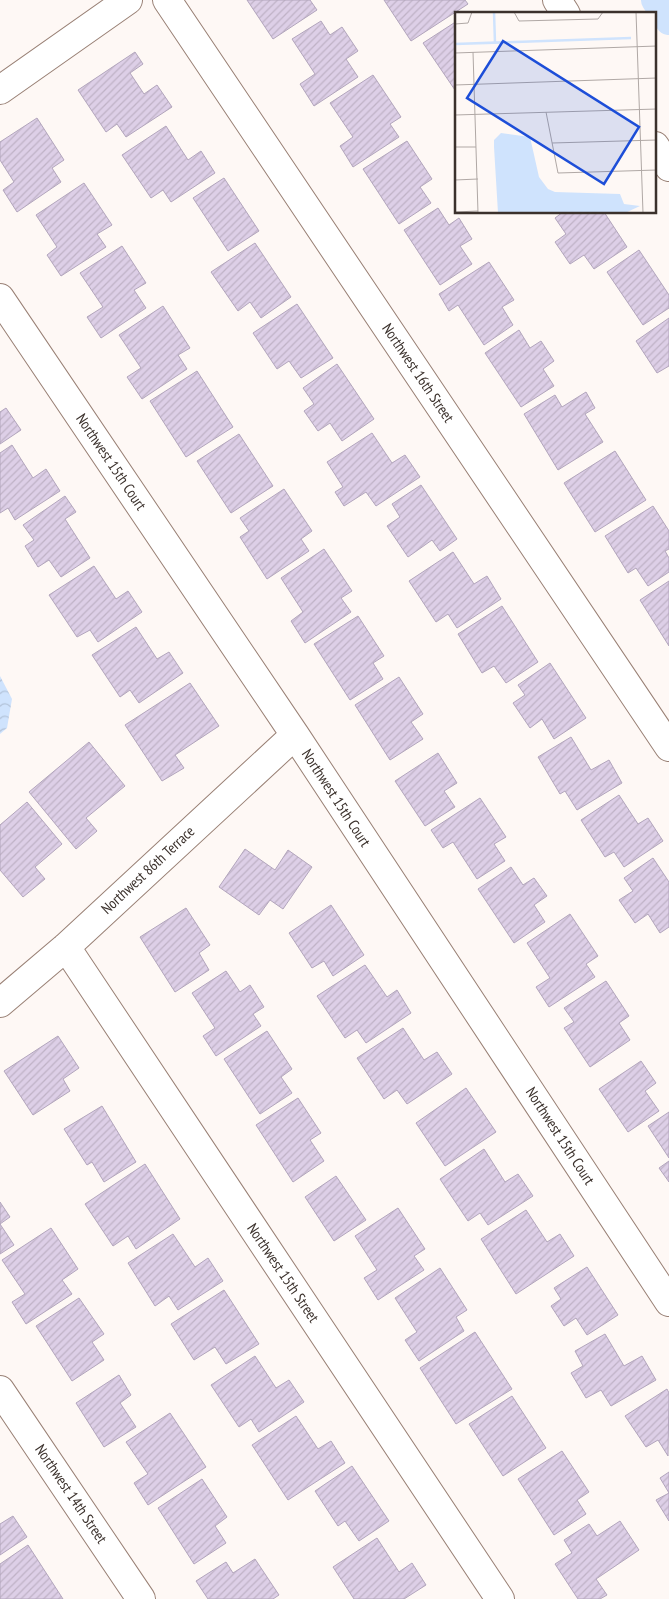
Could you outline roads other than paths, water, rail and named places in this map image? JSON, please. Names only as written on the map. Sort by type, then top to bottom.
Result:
[{"type":"street","points":[[0,90],[128,0]]},
{"type":"street","name":"Northwest 16th Street","points":[[167,0],[669,746]]},
{"type":"street","points":[[557,0],[565,12]]},
{"type":"street","points":[[656,148],[669,167]]},
{"type":"street","name":"Northwest 15th Court","points":[[0,298],[295,735],[669,1302]]},
{"type":"street","name":"Northwest 86th Terrace","points":[[0,1003],[66,947],[295,735]]},
{"type":"street","name":"Northwest 15th Street","points":[[66,947],[500,1599]]},
{"type":"street","name":"Northwest 14th Street","points":[[0,1390],[142,1599]]},
{"type":"water","points":[[0,676],[12,699],[7,728],[0,734]]},
{"type":"waterway","points":[[655,0],[669,21]]}]
